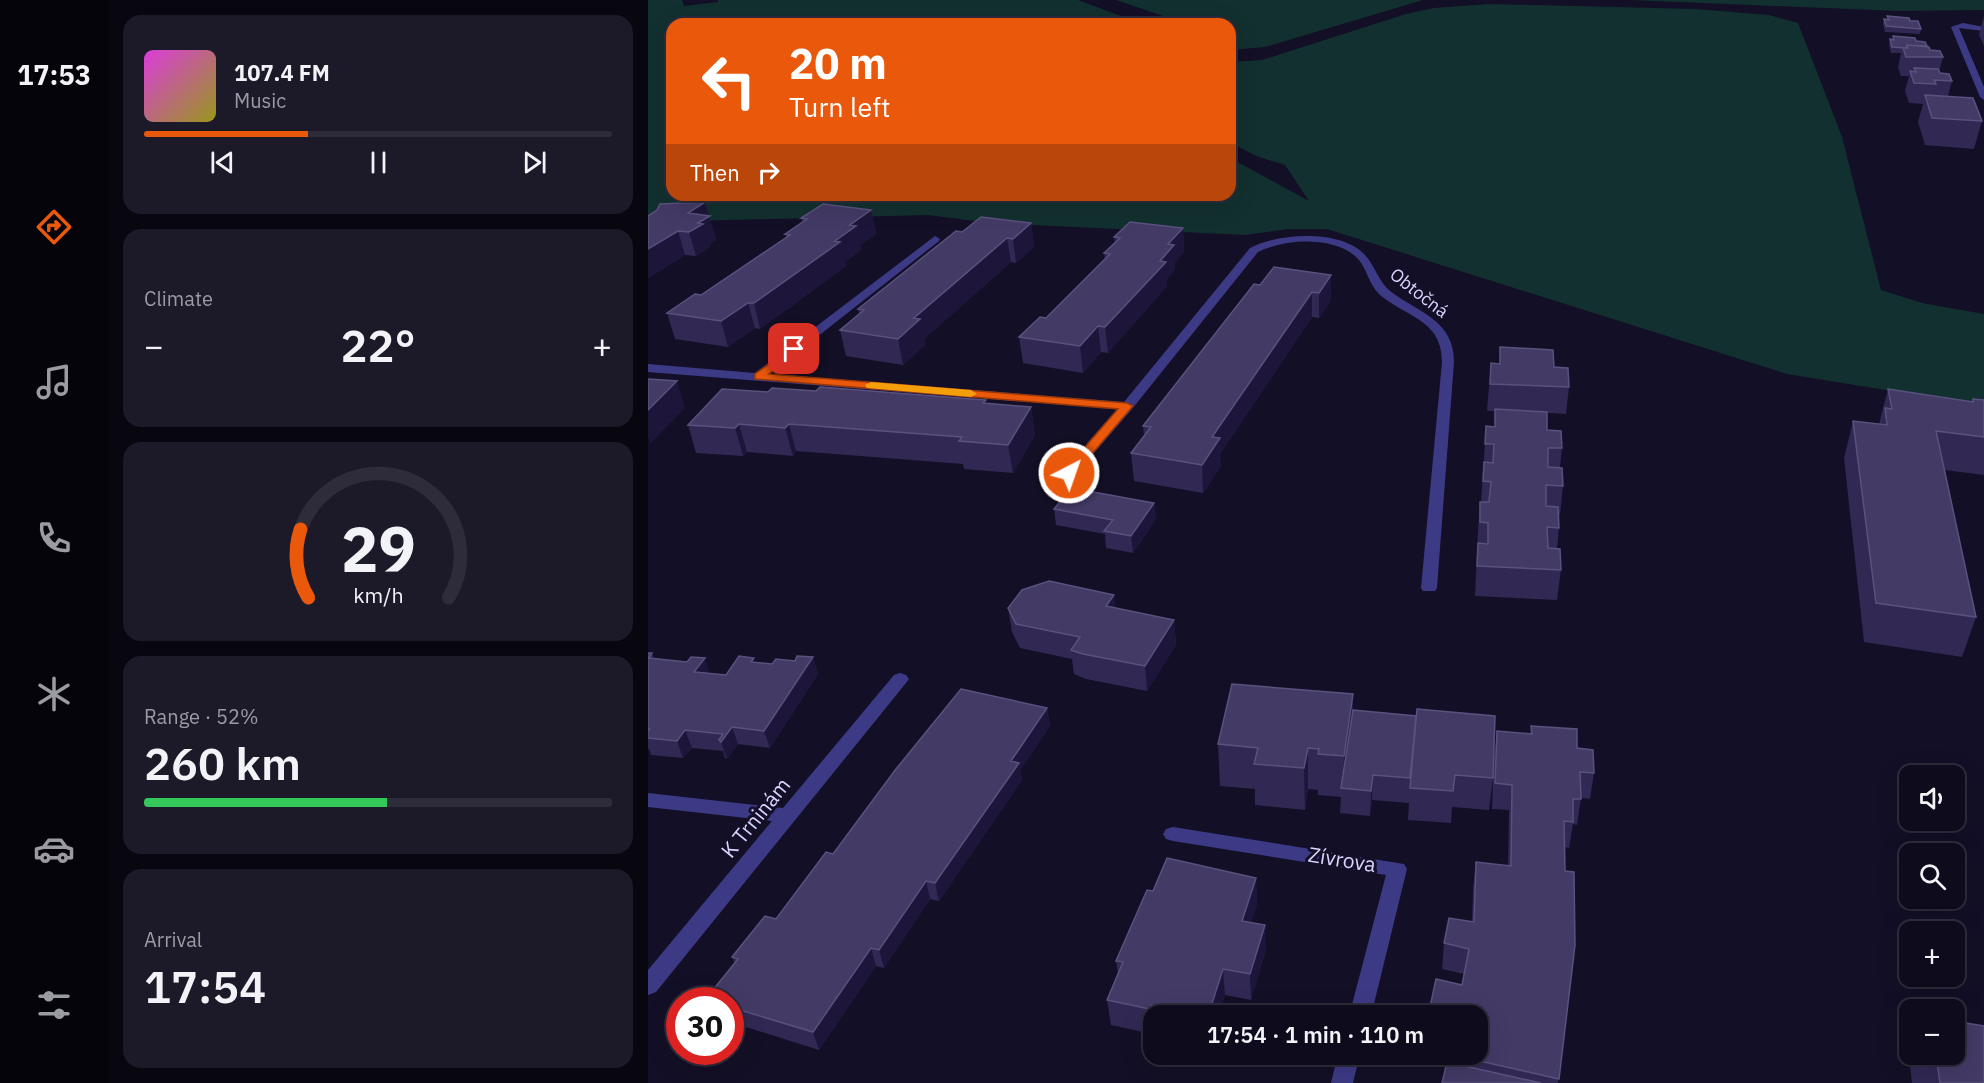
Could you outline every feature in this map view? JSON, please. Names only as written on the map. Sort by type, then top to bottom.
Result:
[{"type":"street","points":[[1984,29],[1963,25],[1954,27],[1984,97]]},
{"type":"street","points":[[759,376],[935,239]]},
{"type":"street","name":"Obtočná","points":[[1069,473],[1261,245],[1279,240],[1322,242],[1348,249],[1359,254],[1377,286],[1442,334],[1446,342],[1448,362],[1429,588]]},
{"type":"street","points":[[648,368],[1127,406]]},
{"type":"street","name":"K Trninám","points":[[648,986],[900,679]]},
{"type":"street","points":[[648,800],[789,816]]},
{"type":"street","name":"Zívrova","points":[[1173,834],[1397,869],[1362,1005]]},
{"type":"street","points":[[1342,1083],[1346,1065]]},
{"type":"green space","points":[[648,0],[682,0],[684,6],[718,2],[718,0],[1078,0],[1126,18],[666,18],[666,201],[1236,201],[1236,161],[1309,201],[1285,165],[1256,156],[1236,145],[1236,62],[1262,60],[1406,14],[1434,8],[1489,4],[1695,9],[1769,15],[1798,23],[1842,137],[1881,290],[1922,303],[1984,314],[1984,406],[1787,374],[1327,229],[1288,229],[1245,235],[991,223],[928,215],[648,222]]},
{"type":"green space","points":[[1116,0],[1423,0],[1265,47],[1236,49],[1236,18],[1166,17]]},
{"type":"green space","points":[[1631,0],[1984,0],[1984,10],[1898,11]]},
{"type":"building","points":[[1887,16],[1918,21],[1921,29],[1886,26],[1884,19],[1889,20]]},
{"type":"building","points":[[1893,36],[1915,38],[1916,41],[1925,42],[1927,46],[1892,47],[1890,39],[1894,40]]},
{"type":"building","points":[[1907,45],[1929,47],[1930,50],[1940,51],[1943,57],[1906,57],[1903,48],[1908,48]]},
{"type":"building","points":[[1914,68],[1938,69],[1940,73],[1949,74],[1952,81],[1934,80],[1936,84],[1914,83],[1910,71],[1916,72]]},
{"type":"building","points":[[1925,95],[1973,98],[1982,121],[1932,118]]},
{"type":"building","points":[[705,202],[688,213],[710,216],[698,223],[703,224],[689,232],[678,231],[648,249],[648,216],[657,210],[660,204]]},
{"type":"building","points":[[823,204],[871,210],[850,225],[856,226],[835,241],[840,242],[754,303],[748,303],[721,321],[667,313],[695,294],[701,295],[790,235],[785,234],[807,219],[801,218]]},
{"type":"building","points":[[981,217],[1031,223],[1013,239],[1007,238],[914,318],[920,319],[898,339],[840,330],[864,310],[858,309],[956,231],[962,232]]},
{"type":"building","points":[[1130,222],[1183,228],[1168,244],[1174,245],[1160,261],[1166,262],[1105,327],[1098,326],[1080,346],[1019,337],[1040,317],[1046,318],[1110,254],[1104,253],[1120,238],[1114,237]]},
{"type":"building","points":[[1274,267],[1331,275],[1319,293],[1312,292],[1212,437],[1220,438],[1202,465],[1131,453],[1151,427],[1143,426],[1254,284],[1260,285]]},
{"type":"building","points":[[1500,347],[1553,350],[1554,367],[1568,368],[1569,387],[1490,384],[1491,363],[1500,364]]},
{"type":"building","points":[[648,379],[677,381],[648,410]]},
{"type":"building","points":[[820,387],[986,400],[983,403],[1031,407],[1008,445],[959,441],[962,437],[789,424],[785,428],[739,424],[735,428],[688,425],[722,389],[768,392],[772,388],[816,391]]},
{"type":"building","points":[[1888,389],[1973,402],[1973,399],[1984,400],[1984,437],[1936,431],[1976,617],[1876,603],[1853,421],[1887,425],[1885,408],[1892,409]]},
{"type":"building","points":[[1495,409],[1547,412],[1547,430],[1561,431],[1562,448],[1548,448],[1548,467],[1562,468],[1563,486],[1546,485],[1546,506],[1558,507],[1559,528],[1547,527],[1548,548],[1560,549],[1561,570],[1477,566],[1478,543],[1488,544],[1488,523],[1480,522],[1480,502],[1489,502],[1491,482],[1483,481],[1484,462],[1493,463],[1494,444],[1485,444],[1486,426],[1495,427]]},
{"type":"building","points":[[1071,488],[1154,503],[1131,536],[1104,531],[1113,520],[1054,509]]},
{"type":"building","points":[[1049,581],[1114,595],[1106,606],[1174,620],[1145,666],[1083,654],[1071,650],[1080,637],[1016,624],[1008,608],[1022,590]]},
{"type":"building","points":[[648,653],[652,653],[649,658],[687,662],[691,657],[705,658],[694,672],[726,675],[739,656],[754,658],[751,662],[772,664],[776,659],[795,661],[797,656],[813,657],[764,731],[732,727],[721,742],[719,740],[723,734],[685,730],[677,741],[648,738],[650,728],[648,731]]},
{"type":"building","points":[[1232,684],[1353,694],[1344,756],[1318,754],[1319,749],[1308,748],[1304,768],[1254,764],[1258,748],[1218,744]]},
{"type":"building","points":[[961,689],[1047,708],[1011,761],[1019,763],[935,883],[926,881],[879,950],[871,948],[813,1032],[744,1011],[744,987],[715,987],[738,959],[732,957],[765,916],[776,919],[826,852],[833,854],[896,769]]},
{"type":"building","points":[[1417,709],[1495,716],[1493,778],[1455,775],[1453,791],[1410,788]]},
{"type":"building","points":[[1353,710],[1416,716],[1410,778],[1373,775],[1371,791],[1341,788]]},
{"type":"building","points":[[1531,726],[1577,729],[1577,748],[1593,750],[1594,773],[1580,772],[1581,799],[1573,799],[1573,822],[1564,821],[1565,871],[1574,872],[1575,945],[1559,1079],[1488,1063],[1488,1005],[1430,1005],[1436,979],[1462,985],[1469,949],[1444,943],[1449,918],[1474,922],[1476,862],[1511,866],[1512,785],[1495,783],[1497,731],[1532,734]]},
{"type":"building","points":[[1167,858],[1256,878],[1242,921],[1265,925],[1250,974],[1223,969],[1212,1005],[1143,1005],[1143,1008],[1107,1000],[1123,962],[1116,961],[1147,890],[1153,891]]},
{"type":"building","points":[[1965,1023],[1984,1026],[1984,1083],[1940,1083],[1938,1065],[1965,1065]]},
{"type":"building","points":[[1446,1065],[1460,1065],[1541,1083],[1442,1083]]},
{"type":"slow traffic","points":[[871,385],[971,394]]},
{"type":"route","points":[[794,349],[759,376],[1127,406],[1069,473]]}]
